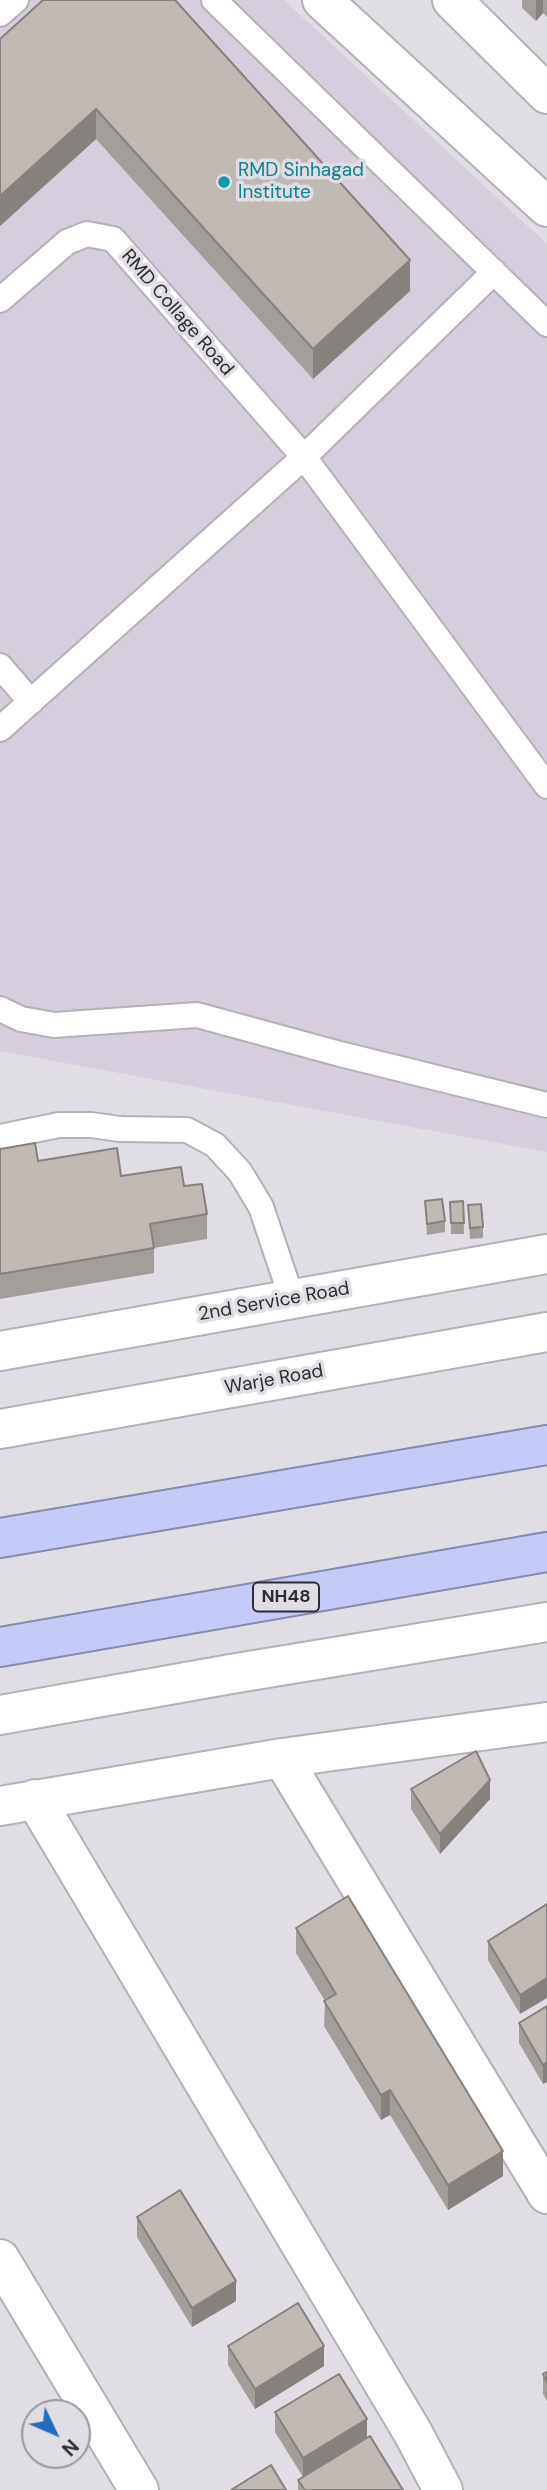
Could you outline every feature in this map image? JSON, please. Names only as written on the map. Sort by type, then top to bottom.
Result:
[{"type":"highway","points":[[0,1538],[547,1445]]},
{"type":"highway","name":"NH48","points":[[0,1647],[529,1555]]},
{"type":"street","points":[[322,0],[547,207]]},
{"type":"street","points":[[452,0],[547,94]]},
{"type":"street","name":"2nd Service Road","points":[[0,1351],[547,1254]]},
{"type":"street","name":"Warje Road","points":[[0,1429],[547,1332]]},
{"type":"street","points":[[0,1715],[547,1622]]},
{"type":"street","points":[[443,2490],[413,2433],[17,1802],[282,1758],[547,1722]]},
{"type":"street","points":[[282,1758],[547,2194]]},
{"type":"street","points":[[0,2259],[139,2490]]},
{"type":"lane","points":[[0,14],[16,0]]},
{"type":"lane","points":[[214,0],[547,324]]},
{"type":"lane","name":"RMD Collage Road","points":[[0,300],[67,242],[87,234],[113,239],[304,457],[547,786]]},
{"type":"lane","points":[[0,729],[304,457],[494,272]]},
{"type":"lane","points":[[0,666],[31,702]]},
{"type":"lane","points":[[0,1009],[21,1019],[54,1025],[197,1015],[340,1054],[547,1105]]},
{"type":"lane","points":[[0,1137],[59,1125],[91,1125],[120,1129],[187,1130],[215,1145],[240,1172],[261,1207],[292,1299]]},
{"type":"shaded area","points":[[0,0],[284,0],[547,244],[547,1152],[0,1051]]},
{"type":"building","name":"RMD Sinhagad Institute","points":[[43,0],[175,0],[410,260],[313,349],[96,109],[0,196],[0,39]]},
{"type":"building","points":[[35,1143],[38,1161],[117,1148],[121,1176],[181,1167],[184,1186],[202,1184],[207,1214],[150,1224],[154,1248],[0,1274],[0,1149]]},
{"type":"building","points":[[442,1199],[445,1221],[427,1224],[425,1201]]},
{"type":"building","points":[[463,1201],[464,1223],[451,1223],[450,1202]]},
{"type":"building","points":[[481,1204],[483,1227],[470,1228],[468,1205]]},
{"type":"building","points":[[476,1751],[490,1780],[440,1834],[411,1789]]},
{"type":"building","points":[[348,1896],[503,2151],[448,2185],[390,2090],[381,2095],[324,2001],[336,1994],[296,1928]]},
{"type":"building","points":[[547,1904],[547,1978],[520,1995],[488,1941]]},
{"type":"building","points":[[547,2006],[547,2062],[543,2065],[519,2023]]},
{"type":"building","points":[[180,2190],[236,2281],[192,2308],[137,2217]]},
{"type":"building","points":[[298,2303],[324,2346],[255,2389],[228,2346]]},
{"type":"building","points":[[339,2374],[367,2419],[303,2458],[275,2412]]},
{"type":"building","points":[[370,2436],[403,2490],[305,2490],[298,2480]]},
{"type":"building","points":[[271,2465],[286,2490],[231,2490]]},
{"type":"place","name":"RMD Sinhagad Institute","points":[[224,182]]}]
